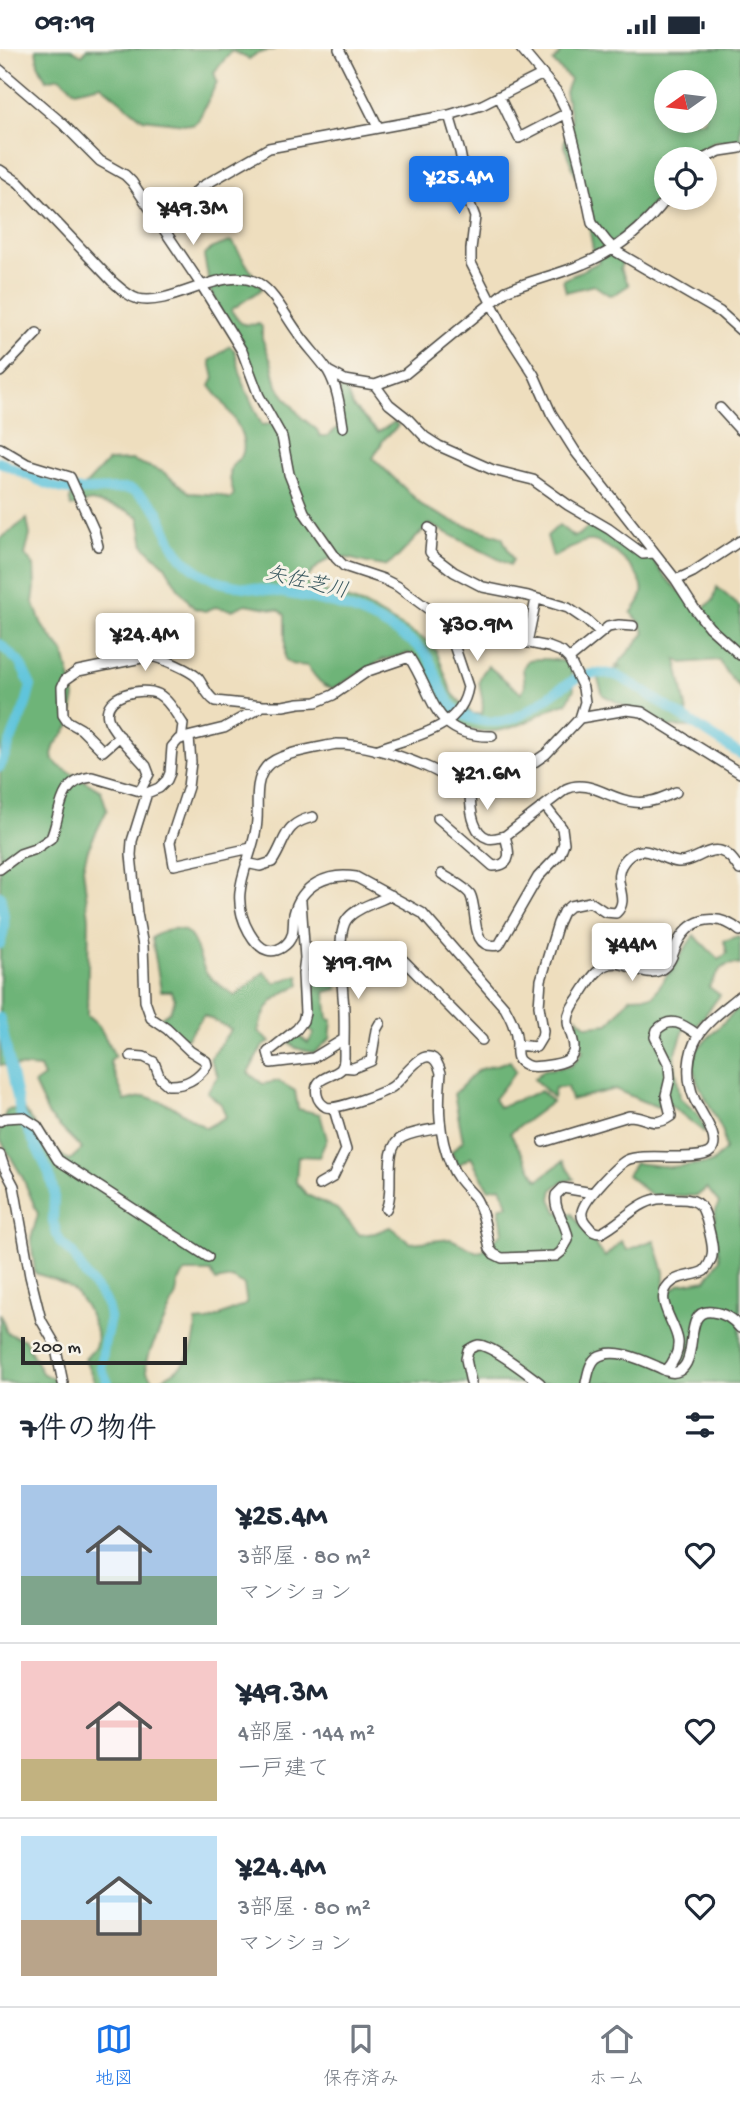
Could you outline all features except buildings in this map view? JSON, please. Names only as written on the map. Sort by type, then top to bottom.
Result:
[{"type":"street","points":[[339,49],[378,127]]},
{"type":"street","points":[[521,49],[557,92],[568,113],[592,223],[614,249],[720,312],[740,330]]},
{"type":"street","points":[[0,70],[63,124],[100,161],[125,175],[160,225],[242,351],[259,396],[282,437],[289,474],[304,512],[336,558],[344,566],[397,586],[445,618],[475,632],[562,652],[577,672],[583,688],[585,702],[580,718],[546,754],[492,791],[484,793],[470,790],[426,767],[376,750],[336,744],[276,759],[267,765],[260,776],[257,789],[257,819],[241,878],[239,900],[247,928],[260,946],[268,950],[285,946],[292,938],[294,915],[301,899],[316,883],[345,875],[356,877],[422,913],[505,1008],[512,1021],[518,1058],[524,1065],[531,1067],[567,1060],[575,1047],[569,1031],[569,1013],[598,970],[612,963],[622,963],[645,972],[661,970],[668,964],[683,933],[701,922],[720,920],[731,923],[740,931]]},
{"type":"street","points":[[160,225],[201,187],[269,148],[449,115],[470,109],[543,74]]},
{"type":"street","points":[[499,96],[519,138],[568,113]]},
{"type":"street","points":[[449,115],[475,217],[471,263],[505,330],[534,375],[561,430],[709,627],[740,655]]},
{"type":"street","points":[[717,152],[740,148]]},
{"type":"street","points":[[0,170],[18,182],[126,293],[138,299],[150,300],[231,278],[245,278],[257,282],[266,289],[327,370],[335,387],[343,427]]},
{"type":"street","points":[[327,370],[345,380],[375,385],[405,375],[506,291],[582,265],[614,249],[637,232],[656,210]]},
{"type":"street","points":[[0,372],[37,333]]},
{"type":"street","points":[[375,385],[389,404],[425,437],[439,446],[493,470],[533,480],[643,554],[653,553]]},
{"type":"street","points":[[720,408],[740,430]]},
{"type":"street","points":[[0,449],[27,464],[70,477],[94,530],[98,546]]},
{"type":"street","points":[[429,528],[432,530],[430,552],[454,572],[483,587],[568,608],[600,633]]},
{"type":"street","points":[[676,580],[740,541]]},
{"type":"street","points":[[527,642],[536,599]]},
{"type":"street","points":[[376,750],[450,720],[467,697],[467,679],[445,618]]},
{"type":"street","points":[[569,659],[608,627],[633,626]]},
{"type":"street","points":[[120,736],[103,751],[81,729],[66,721],[62,710],[62,687],[71,674],[159,657],[197,678],[209,697],[215,701],[283,706],[316,702],[332,695],[368,671],[409,657],[434,709],[474,736],[492,736]]},
{"type":"street","points":[[131,1056],[144,1057],[154,1062],[160,1078],[168,1085],[190,1082],[207,1065],[206,1061],[151,1018],[145,1001],[143,946],[131,855],[149,774],[146,766],[109,722],[108,708],[116,698],[137,692],[151,692],[167,701],[183,724],[200,734]]},
{"type":"street","points":[[0,869],[20,854],[35,849],[51,838],[62,798],[65,792],[79,781],[92,777],[143,792],[159,788],[170,773],[172,747],[185,738],[224,728],[263,706]]},
{"type":"street","points":[[580,718],[627,710],[642,712],[740,773]]},
{"type":"street","points":[[183,724],[190,775],[170,842],[174,865],[251,848]]},
{"type":"street","points":[[470,790],[473,820],[486,838],[505,836],[566,789],[581,785],[632,802],[649,802],[676,792]]},
{"type":"street","points":[[442,874],[471,896],[479,937],[492,947],[499,945],[538,877],[560,854],[564,843],[562,828],[545,806]]},
{"type":"street","points":[[246,863],[260,866],[272,862],[289,828],[300,820],[313,817]]},
{"type":"street","points":[[438,818],[493,866],[506,862],[510,854],[505,836]]},
{"type":"street","points":[[517,1045],[536,1047],[542,1037],[539,1006],[541,980],[563,912],[570,906],[590,902],[605,912],[615,913],[621,908],[617,879],[630,855],[649,851],[683,862],[704,853],[719,851],[726,853],[740,870]]},
{"type":"street","points":[[391,895],[352,913],[342,927],[342,1067],[323,1077],[317,1086],[320,1103],[334,1109],[389,1089],[418,1060],[434,1060],[442,1073],[439,1112],[444,1147],[458,1179],[478,1205],[490,1249],[502,1258],[556,1256],[566,1245],[568,1233],[556,1204],[556,1195],[563,1188],[593,1193]]},
{"type":"street","points":[[301,899],[305,1013],[297,1029],[268,1052],[271,1067],[313,1058],[344,1039]]},
{"type":"street","points":[[342,957],[381,953],[404,961],[482,1040]]},
{"type":"street","points":[[666,1371],[673,1362],[678,1343],[665,1310],[665,1293],[670,1283],[704,1271],[713,1259],[705,1214],[698,1202],[692,1199],[658,1199],[640,1207],[607,1230],[596,1233],[583,1221],[583,1207],[615,1169],[634,1157],[663,1158],[706,1154],[713,1148],[715,1139],[693,1097],[689,1080],[690,1056],[698,1035],[708,1023],[740,996]]},
{"type":"street","points":[[543,1142],[629,1116],[652,1122],[671,1116],[666,1095],[670,1077],[669,1065],[655,1037],[657,1030],[669,1021],[674,1021],[698,1035]]},
{"type":"street","points":[[342,1067],[354,1068],[371,1061],[376,1030],[380,1023]]},
{"type":"street","points":[[319,1185],[334,1177],[346,1150],[334,1109]]},
{"type":"street","points":[[0,1121],[23,1117],[30,1121],[37,1126],[58,1160],[208,1257]]},
{"type":"street","points":[[386,1209],[390,1202],[390,1156],[393,1147],[404,1136],[440,1128]]},
{"type":"street","points":[[0,1155],[14,1186],[41,1320],[55,1344],[64,1383]]},
{"type":"street","points":[[586,1383],[590,1365],[596,1358],[615,1353],[666,1371],[674,1373],[682,1370],[687,1363],[695,1321],[705,1311],[728,1317],[740,1328]]},
{"type":"street","points":[[471,1383],[466,1359],[468,1350],[478,1345],[505,1358],[540,1383]]},
{"type":"green space","points":[[36,49],[71,49],[82,55],[87,49],[275,49],[256,54],[249,59],[232,51],[214,72],[217,82],[198,121],[193,125],[143,119],[101,85],[75,91],[60,77],[46,80],[38,64]]},
{"type":"green space","points":[[564,49],[740,49],[740,145],[716,141],[706,147],[654,147],[654,203],[615,241],[602,248],[610,255],[623,260],[620,269],[629,285],[615,294],[609,295],[594,285],[566,292],[563,280],[599,262],[593,249],[583,194],[564,146],[566,133],[572,122],[565,92],[570,79],[553,62]]},
{"type":"green space","points":[[232,241],[262,289],[231,310],[242,323],[259,324],[262,327],[262,338],[277,386],[301,417],[317,430],[320,436],[327,436],[339,427],[340,388],[344,386],[353,407],[378,432],[395,422],[398,426],[384,439],[373,458],[425,508],[455,522],[502,537],[513,560],[510,565],[429,524],[398,557],[385,566],[341,557],[333,558],[316,568],[306,580],[310,587],[364,605],[429,642],[428,647],[436,650],[452,693],[472,714],[482,714],[480,679],[488,666],[521,693],[525,686],[523,668],[528,660],[549,659],[570,663],[574,689],[567,703],[504,730],[484,732],[468,728],[454,719],[442,706],[409,653],[382,660],[334,688],[329,687],[318,680],[307,666],[291,664],[285,659],[285,615],[279,610],[246,604],[232,610],[215,607],[205,611],[194,608],[165,566],[144,546],[139,517],[126,510],[91,501],[71,507],[70,498],[108,461],[132,460],[163,472],[190,493],[219,495],[230,499],[234,495],[231,471],[244,447],[234,418],[210,386],[214,378],[210,361],[230,346],[235,351],[243,384],[262,425],[271,424],[276,419],[211,293],[204,256],[212,248]]},
{"type":"green space","points":[[27,519],[30,535],[25,555],[34,566],[33,602],[43,627],[64,653],[75,697],[69,727],[55,745],[53,760],[101,791],[107,810],[88,849],[83,868],[89,918],[87,1016],[99,1026],[115,1056],[110,1062],[125,1101],[145,1096],[170,1105],[206,1128],[226,1117],[221,1104],[207,1092],[218,1076],[210,1059],[231,1029],[204,1015],[186,1039],[157,1020],[170,1011],[175,999],[171,991],[161,991],[152,938],[166,930],[181,930],[192,939],[208,975],[235,996],[264,972],[275,983],[298,975],[300,985],[278,997],[264,1014],[258,1031],[270,1042],[262,1047],[248,1073],[263,1084],[278,1081],[295,1091],[298,1109],[320,1114],[327,1139],[319,1157],[298,1156],[296,1182],[307,1195],[337,1209],[360,1235],[390,1227],[411,1243],[451,1239],[477,1252],[482,1251],[503,1232],[499,1208],[508,1205],[501,1187],[488,1189],[471,1157],[458,1165],[451,1152],[463,1141],[454,1094],[478,1070],[510,1061],[516,1071],[494,1099],[499,1107],[541,1091],[552,1102],[510,1133],[538,1180],[563,1161],[574,1179],[562,1182],[553,1189],[551,1199],[557,1212],[572,1214],[605,1257],[621,1241],[627,1250],[654,1240],[664,1272],[664,1286],[672,1290],[680,1284],[706,1280],[720,1259],[715,1223],[719,1203],[707,1188],[697,1196],[651,1195],[627,1175],[635,1163],[671,1167],[712,1163],[725,1150],[723,1132],[697,1081],[692,1064],[698,1048],[740,1006],[740,1383],[95,1383],[85,1359],[95,1347],[96,1331],[93,1322],[84,1304],[72,1290],[62,1283],[35,1273],[31,1239],[38,1214],[22,1176],[0,1139],[0,1127],[7,1110],[23,1108],[49,1143],[69,1161],[82,1149],[49,1116],[34,1084],[44,1077],[40,1068],[0,1065],[0,539]],"holes":[[[185,1272],[211,1272],[216,1281],[232,1278],[244,1285],[247,1304],[208,1321],[196,1322],[194,1343],[187,1359],[174,1372],[155,1382],[147,1371],[147,1358],[176,1295],[178,1283]]]},
{"type":"green space","points":[[559,525],[574,537],[591,525],[641,555],[653,559],[681,593],[702,609],[713,601],[717,587],[740,607],[740,688],[719,660],[682,663],[676,659],[690,727],[666,727],[603,695],[597,676],[621,667],[616,666],[645,633],[640,622],[631,613],[638,604],[642,587],[639,578],[626,562],[600,543],[583,542],[553,557],[547,536]]},
{"type":"green space","points":[[694,935],[719,960],[727,953],[724,941],[738,936],[740,940],[740,965],[729,965],[718,973],[709,987],[720,995],[696,1027],[686,1024],[674,1058],[680,1098],[697,1113],[704,1132],[664,1100],[658,1107],[615,1089],[571,1100],[567,1087],[555,1088],[553,1098],[534,1079],[544,1070],[571,1066],[583,1052],[577,1031],[577,1017],[587,1026],[609,1024],[631,997],[653,996]]},
{"type":"green space","points":[[335,964],[337,989],[325,992],[328,1019],[332,1020],[330,1039],[314,1053],[296,1048],[288,1042],[296,1034],[308,1043],[314,1034],[305,1025],[308,1017],[308,984],[316,982],[315,969]]},
{"type":"green space","points":[[0,1313],[7,1333],[25,1340],[42,1373],[60,1383],[0,1383]]},
{"type":"waterway","name":"矢佐芝川","points":[[0,462],[39,481],[63,489],[134,491],[155,508],[181,556],[192,567],[220,582],[319,600],[378,621],[422,650],[449,701],[461,714],[470,718],[493,722],[513,718],[530,710],[577,678],[595,673],[615,675],[740,754]]},
{"type":"waterway","points":[[0,644],[20,663],[31,686],[0,767]]},
{"type":"waterway","points":[[0,896],[4,914],[0,944]]},
{"type":"waterway","points":[[0,1018],[21,1116],[49,1173],[54,1193],[53,1221],[57,1235],[106,1302],[110,1318],[101,1368],[108,1383]]}]
